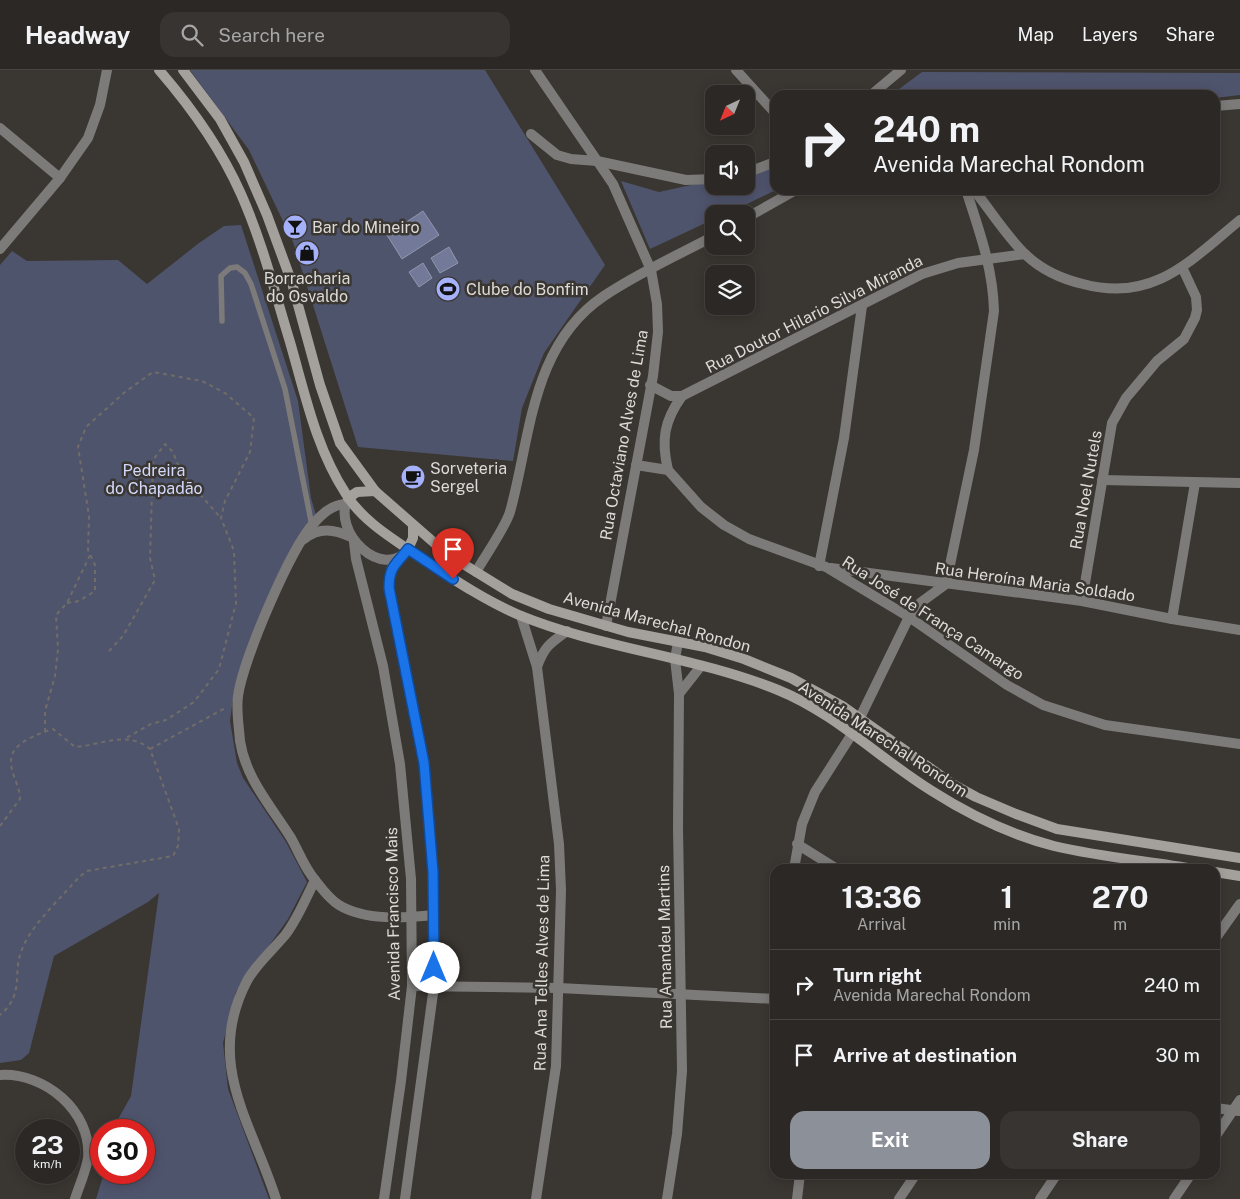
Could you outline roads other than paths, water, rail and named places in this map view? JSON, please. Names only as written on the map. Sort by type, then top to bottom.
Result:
[{"type":"main road","name":"Avenida Marechal Rondom","points":[[159,70],[183,98],[207,134],[242,194],[269,272],[318,439],[347,501],[366,517],[408,549],[483,598],[521,616],[600,642],[701,666],[780,691],[817,710],[934,793],[1017,834],[1055,846],[1164,864]]},
{"type":"main road","name":"Avenida Marechal Rondon","points":[[182,70],[220,119],[244,162],[267,215],[292,283],[329,416],[340,443],[375,491],[448,554],[512,594],[549,609],[606,626],[705,647],[764,666],[820,693],[860,717],[892,743],[954,785],[976,797],[1016,814],[1057,829],[1240,858]]},
{"type":"main road","points":[[347,501],[357,492],[375,491]]},
{"type":"main road","points":[[408,549],[413,538],[414,526]]},
{"type":"main road","points":[[1220,873],[1240,876]]},
{"type":"street","points":[[0,249],[60,178],[88,138],[100,105],[108,70]]},
{"type":"street","name":"Rua Octaviano Alves de Lima","points":[[535,70],[613,184],[651,270],[657,304],[658,332],[650,385],[606,626]]},
{"type":"street","points":[[736,70],[770,107]]},
{"type":"street","points":[[877,90],[901,70]]},
{"type":"street","points":[[1220,106],[1240,104]]},
{"type":"street","points":[[0,128],[60,178]]},
{"type":"street","points":[[531,134],[557,155],[597,161],[686,180],[705,179]]},
{"type":"street","points":[[755,170],[770,164]]},
{"type":"street","points":[[755,213],[787,195]]},
{"type":"street","points":[[795,864],[802,824],[815,792],[852,734],[909,617],[920,603],[946,584],[974,450],[994,311],[994,293],[988,259],[968,195]]},
{"type":"street","points":[[978,195],[1025,254],[1040,266],[1056,275],[1088,286],[1114,290],[1133,288],[1157,282],[1182,267],[1240,220]]},
{"type":"street","points":[[476,572],[509,514],[527,428],[545,367],[564,336],[584,313],[603,296],[705,241]]},
{"type":"street","name":"Rua Doutor Hilario Silva Miranda","points":[[682,396],[922,274],[958,263],[1025,254]]},
{"type":"street","name":"Rua Noel Nutels","points":[[1082,601],[1112,423],[1126,398],[1157,361],[1184,339],[1195,318],[1197,310],[1196,296],[1182,267]]},
{"type":"street","points":[[822,567],[844,438],[862,306]]},
{"type":"street","points":[[650,385],[672,396],[682,396]]},
{"type":"street","points":[[636,465],[668,470],[663,451],[663,435],[667,421],[682,396]]},
{"type":"street","name":"Rua José de França Camargo","points":[[668,470],[701,507],[724,525],[749,539],[822,567],[909,617],[1000,680],[1043,705],[1105,725],[1240,744]]},
{"type":"street","points":[[1102,480],[1240,484]]},
{"type":"street","points":[[1172,619],[1195,483]]},
{"type":"street","points":[[347,501],[329,509],[312,526],[302,541],[260,630],[245,671],[238,701],[240,742],[250,776],[292,840],[304,867],[340,906],[390,918],[434,915]]},
{"type":"street","name":"Avenida Francisco Mais","points":[[347,501],[344,516],[352,540],[384,666],[400,764],[411,879],[412,986],[384,1199]]},
{"type":"street","points":[[302,541],[320,530],[331,530],[352,540],[375,557],[387,560],[397,558]]},
{"type":"street","points":[[405,1199],[434,986],[433,872],[424,763],[389,588],[391,570],[397,558],[408,549]]},
{"type":"street","name":"Rua Heroína Maria Soldado","points":[[822,567],[1082,601],[1240,630]]},
{"type":"street","name":"Rua Ana Telles Alves de Lima","points":[[521,616],[537,667],[559,844],[561,890],[556,1066],[536,1199]]},
{"type":"street","points":[[537,667],[546,647],[567,631]]},
{"type":"street","name":"Rua Amandeu Martins","points":[[667,1199],[677,1134],[682,1071],[679,694],[675,659],[678,642]]},
{"type":"street","points":[[679,694],[701,666]]},
{"type":"street","points":[[797,844],[829,864]]},
{"type":"street","points":[[276,1199],[264,1162],[245,1122],[234,1090],[229,1050],[234,1018],[248,981],[287,932],[315,880]]},
{"type":"street","points":[[1220,932],[1240,904]]},
{"type":"street","points":[[412,986],[558,988],[770,1000]]},
{"type":"street","points":[[0,1075],[18,1074],[41,1082],[60,1094],[77,1117],[86,1139],[88,1159],[75,1199]]},
{"type":"street","points":[[1220,1131],[1236,1111],[1240,1100]]},
{"type":"street","points":[[1220,1109],[1236,1111]]},
{"type":"street","points":[[797,1199],[799,1179]]},
{"type":"street","points":[[899,1199],[913,1179]]},
{"type":"street","points":[[1040,1199],[1054,1179]]},
{"type":"street","points":[[1174,1199],[1188,1179]]},
{"type":"lane","points":[[222,321],[221,276],[230,268],[237,267],[245,273],[251,284],[285,389],[312,526]]},
{"type":"place","name":"Bar do Mineiro","points":[[295,227]]},
{"type":"place","name":"Borracharia do Osvaldo","points":[[307,253]]},
{"type":"place","name":"Clube do Bonfim","points":[[448,289]]},
{"type":"place","name":"Sorveteria Sergel","points":[[413,477]]},
{"type":"park label","name":"Pedreira do Chapadão","points":[[154,479]]}]
